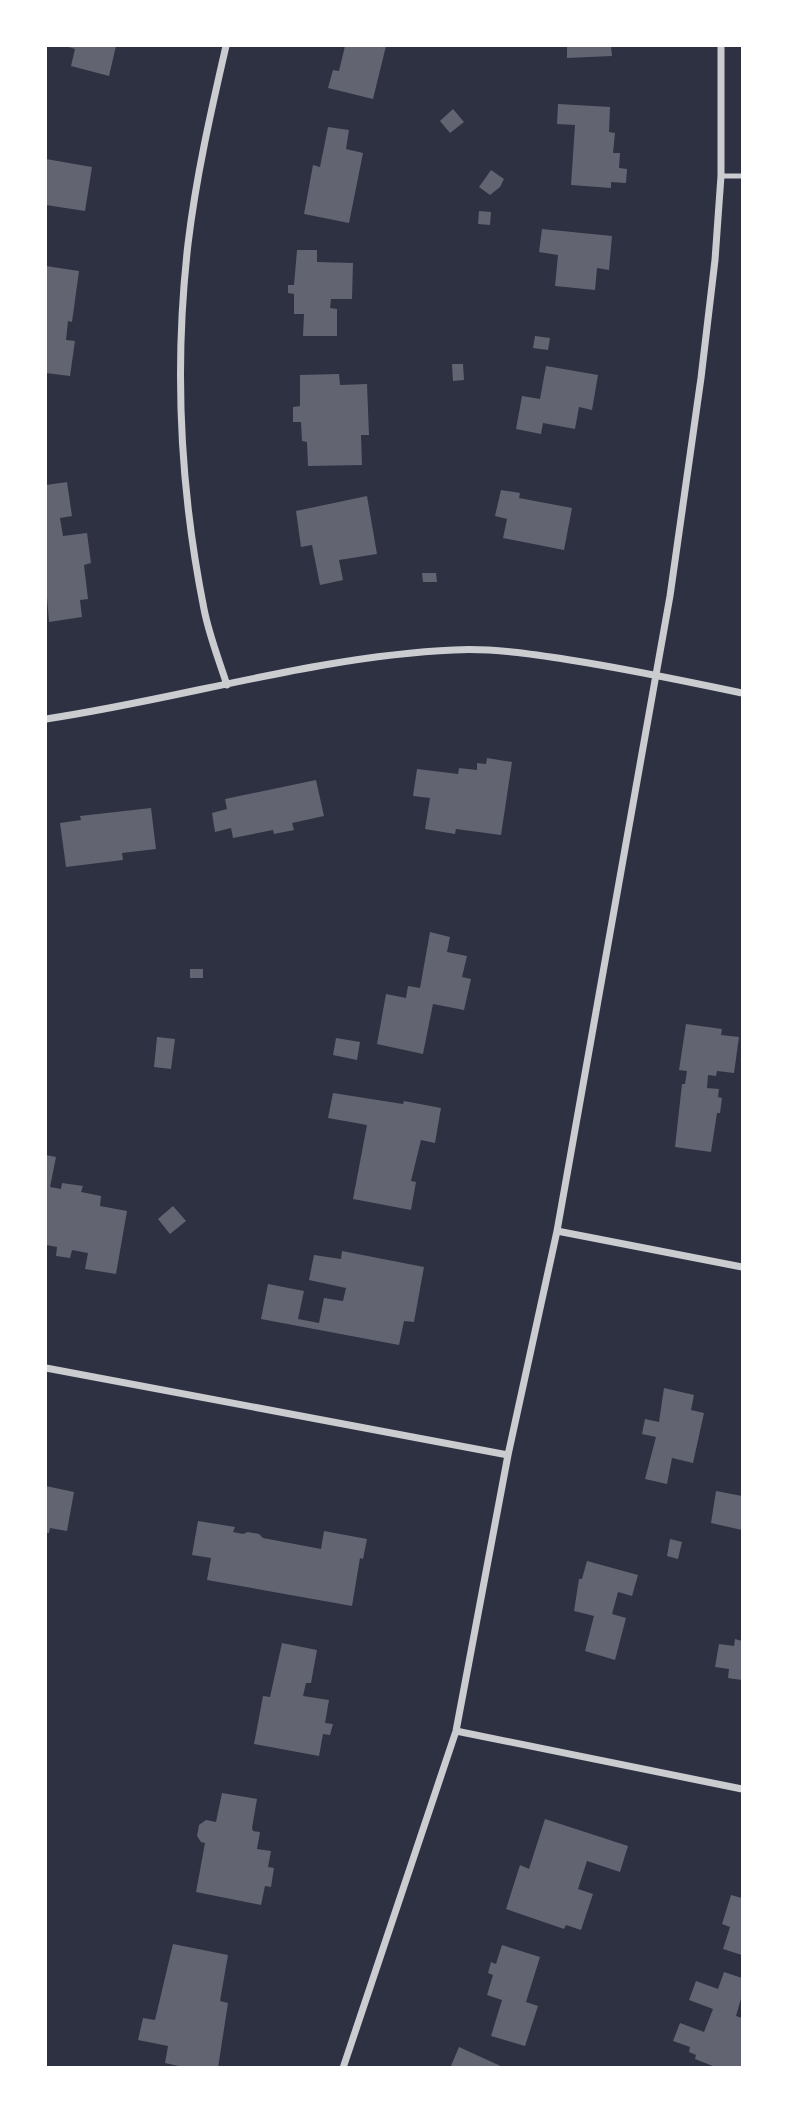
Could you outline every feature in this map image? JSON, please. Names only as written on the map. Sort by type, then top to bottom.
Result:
[{"type":"street","points":[[226,46],[202,153],[188,246],[182,348],[181,433],[187,502],[204,611],[227,685]]},
{"type":"street","points":[[343,2067],[456,1731],[508,1455],[557,1231],[672,582],[701,378],[715,260],[721,176],[721,46]]},
{"type":"street","points":[[46,719],[116,708],[361,659],[456,650],[522,653],[656,674],[743,692]]},
{"type":"street","points":[[557,1231],[743,1267]]},
{"type":"street","points":[[46,1368],[508,1455]]},
{"type":"street","points":[[456,1731],[743,1789]]},
{"type":"lane","points":[[721,176],[743,176]]},
{"type":"building","points":[[65,46],[116,46],[109,76],[71,66],[75,49]]},
{"type":"building","points":[[345,46],[386,46],[373,99],[328,88],[333,70],[339,71]]},
{"type":"building","points":[[567,46],[611,46],[612,56],[567,58]]},
{"type":"building","points":[[558,104],[610,107],[609,132],[615,133],[613,153],[620,153],[619,168],[627,169],[626,183],[611,182],[611,188],[571,185],[575,125],[557,124]]},
{"type":"building","points":[[453,109],[464,122],[450,133],[440,121]]},
{"type":"building","points":[[328,127],[349,130],[346,149],[363,153],[349,223],[304,214],[313,165],[320,167]]},
{"type":"building","points":[[46,159],[92,167],[85,211],[46,205]]},
{"type":"building","points":[[491,170],[504,179],[500,187],[490,195],[479,187]]},
{"type":"building","points":[[479,211],[491,212],[490,225],[478,224]]},
{"type":"building","points":[[542,229],[612,236],[609,270],[597,268],[595,290],[555,286],[558,255],[539,252]]},
{"type":"building","points":[[297,250],[317,250],[317,262],[353,263],[352,299],[331,299],[330,308],[337,309],[337,336],[303,336],[304,314],[294,314],[294,294],[288,293],[288,285],[294,285]]},
{"type":"building","points":[[46,266],[79,271],[72,322],[68,321],[66,340],[75,341],[70,376],[46,373]]},
{"type":"building","points":[[535,336],[550,338],[548,350],[533,348]]},
{"type":"building","points":[[452,364],[463,364],[464,380],[453,381]]},
{"type":"building","points":[[546,366],[598,375],[592,410],[579,407],[575,429],[543,423],[541,434],[516,429],[522,396],[540,399]]},
{"type":"building","points":[[339,374],[340,385],[367,384],[369,435],[361,435],[362,465],[308,466],[307,442],[302,441],[301,422],[293,422],[293,407],[300,406],[300,375]]},
{"type":"building","points":[[67,482],[72,516],[60,518],[63,536],[87,533],[91,563],[84,565],[88,599],[80,600],[82,617],[49,622],[46,584],[46,485]]},
{"type":"building","points":[[501,490],[520,493],[519,498],[572,508],[564,550],[503,538],[507,519],[495,516]]},
{"type":"building","points":[[367,496],[377,554],[339,560],[343,580],[320,585],[312,545],[301,547],[296,511]]},
{"type":"building","points":[[422,573],[436,573],[437,582],[423,582]]},
{"type":"building","points":[[487,758],[512,762],[501,835],[456,829],[455,834],[425,829],[430,798],[413,796],[417,769],[458,774],[459,768],[477,770],[477,763],[486,764]]},
{"type":"building","points":[[316,780],[324,816],[292,823],[294,830],[274,834],[273,830],[233,838],[231,828],[215,832],[212,813],[227,809],[225,799]]},
{"type":"building","points":[[151,808],[156,849],[122,853],[123,860],[66,867],[60,823],[81,820],[80,816]]},
{"type":"building","points":[[430,932],[450,937],[447,952],[467,956],[462,977],[471,979],[464,1010],[433,1004],[423,1054],[377,1044],[386,994],[406,998],[408,986],[420,988]]},
{"type":"building","points":[[190,969],[203,969],[203,978],[190,978]]},
{"type":"building","points":[[686,1024],[722,1029],[721,1035],[739,1037],[734,1073],[717,1071],[716,1076],[708,1075],[707,1088],[719,1089],[718,1097],[722,1098],[711,1152],[675,1147],[682,1084],[685,1084],[687,1071],[679,1070]]},
{"type":"building","points":[[157,1037],[175,1039],[171,1069],[154,1067]]},
{"type":"building","points":[[336,1038],[360,1042],[357,1060],[333,1055]]},
{"type":"building","points":[[333,1093],[441,1108],[435,1143],[421,1140],[411,1181],[416,1182],[411,1210],[353,1199],[367,1125],[328,1118]]},
{"type":"building","points":[[46,1155],[56,1157],[50,1187],[61,1189],[62,1183],[83,1186],[81,1192],[101,1196],[100,1206],[127,1211],[116,1274],[85,1269],[88,1253],[72,1250],[70,1258],[56,1256],[57,1247],[46,1245]]},
{"type":"building","points":[[173,1206],[186,1221],[170,1234],[158,1219]]},
{"type":"building","points":[[342,1251],[424,1267],[414,1322],[404,1321],[399,1345],[261,1319],[268,1284],[304,1291],[298,1319],[319,1323],[324,1298],[343,1301],[346,1288],[309,1280],[314,1255],[341,1259]]},
{"type":"building","points":[[664,1388],[694,1395],[691,1410],[704,1413],[693,1463],[672,1458],[667,1484],[645,1479],[656,1437],[642,1434],[645,1419],[659,1422]]},
{"type":"building","points":[[46,1486],[74,1492],[67,1531],[50,1528],[49,1533],[46,1533]]},
{"type":"building","points":[[716,1491],[742,1496],[742,1530],[711,1523]]},
{"type":"building","points":[[198,1521],[235,1527],[233,1532],[259,1534],[263,1538],[321,1549],[324,1531],[367,1539],[363,1559],[360,1558],[352,1606],[207,1580],[211,1558],[192,1555]]},
{"type":"building","points":[[670,1539],[682,1542],[678,1559],[667,1556]]},
{"type":"building","points":[[587,1561],[638,1575],[632,1596],[618,1592],[612,1614],[626,1618],[615,1660],[585,1651],[594,1616],[574,1611],[579,1579],[582,1579]]},
{"type":"building","points":[[735,1639],[742,1641],[742,1680],[728,1678],[729,1669],[715,1667],[719,1644],[734,1646]]},
{"type":"building","points":[[282,1643],[317,1650],[311,1683],[306,1683],[303,1696],[329,1700],[325,1723],[333,1724],[330,1735],[323,1734],[319,1756],[254,1744],[263,1696],[270,1697]]},
{"type":"building","points":[[222,1793],[257,1799],[252,1828],[253,1831],[260,1832],[257,1849],[271,1851],[268,1867],[274,1868],[271,1887],[265,1886],[261,1905],[196,1892],[205,1843],[197,1836],[199,1825],[206,1820],[216,1822]]},
{"type":"building","points":[[545,1819],[628,1846],[620,1872],[587,1861],[578,1889],[593,1894],[581,1930],[566,1925],[564,1929],[506,1909],[520,1865],[529,1869]]},
{"type":"building","points":[[731,1895],[742,1898],[742,1955],[723,1949],[730,1927],[722,1924]]},
{"type":"building","points":[[173,1944],[228,1955],[220,2001],[228,2003],[218,2068],[188,2068],[165,2063],[168,2046],[138,2040],[143,2018],[155,2020]]},
{"type":"building","points":[[502,1945],[540,1957],[526,2002],[538,2006],[525,2046],[491,2036],[502,2000],[487,1995],[493,1975],[488,1973],[491,1962],[496,1964]]},
{"type":"building","points":[[724,1972],[742,1978],[742,1995],[736,2016],[742,2018],[742,2068],[718,2068],[695,2059],[696,2055],[689,2052],[690,2047],[673,2041],[680,2023],[704,2032],[713,2009],[689,2000],[696,1981],[718,1989]]},
{"type":"building","points":[[459,2047],[505,2068],[450,2068]]}]
